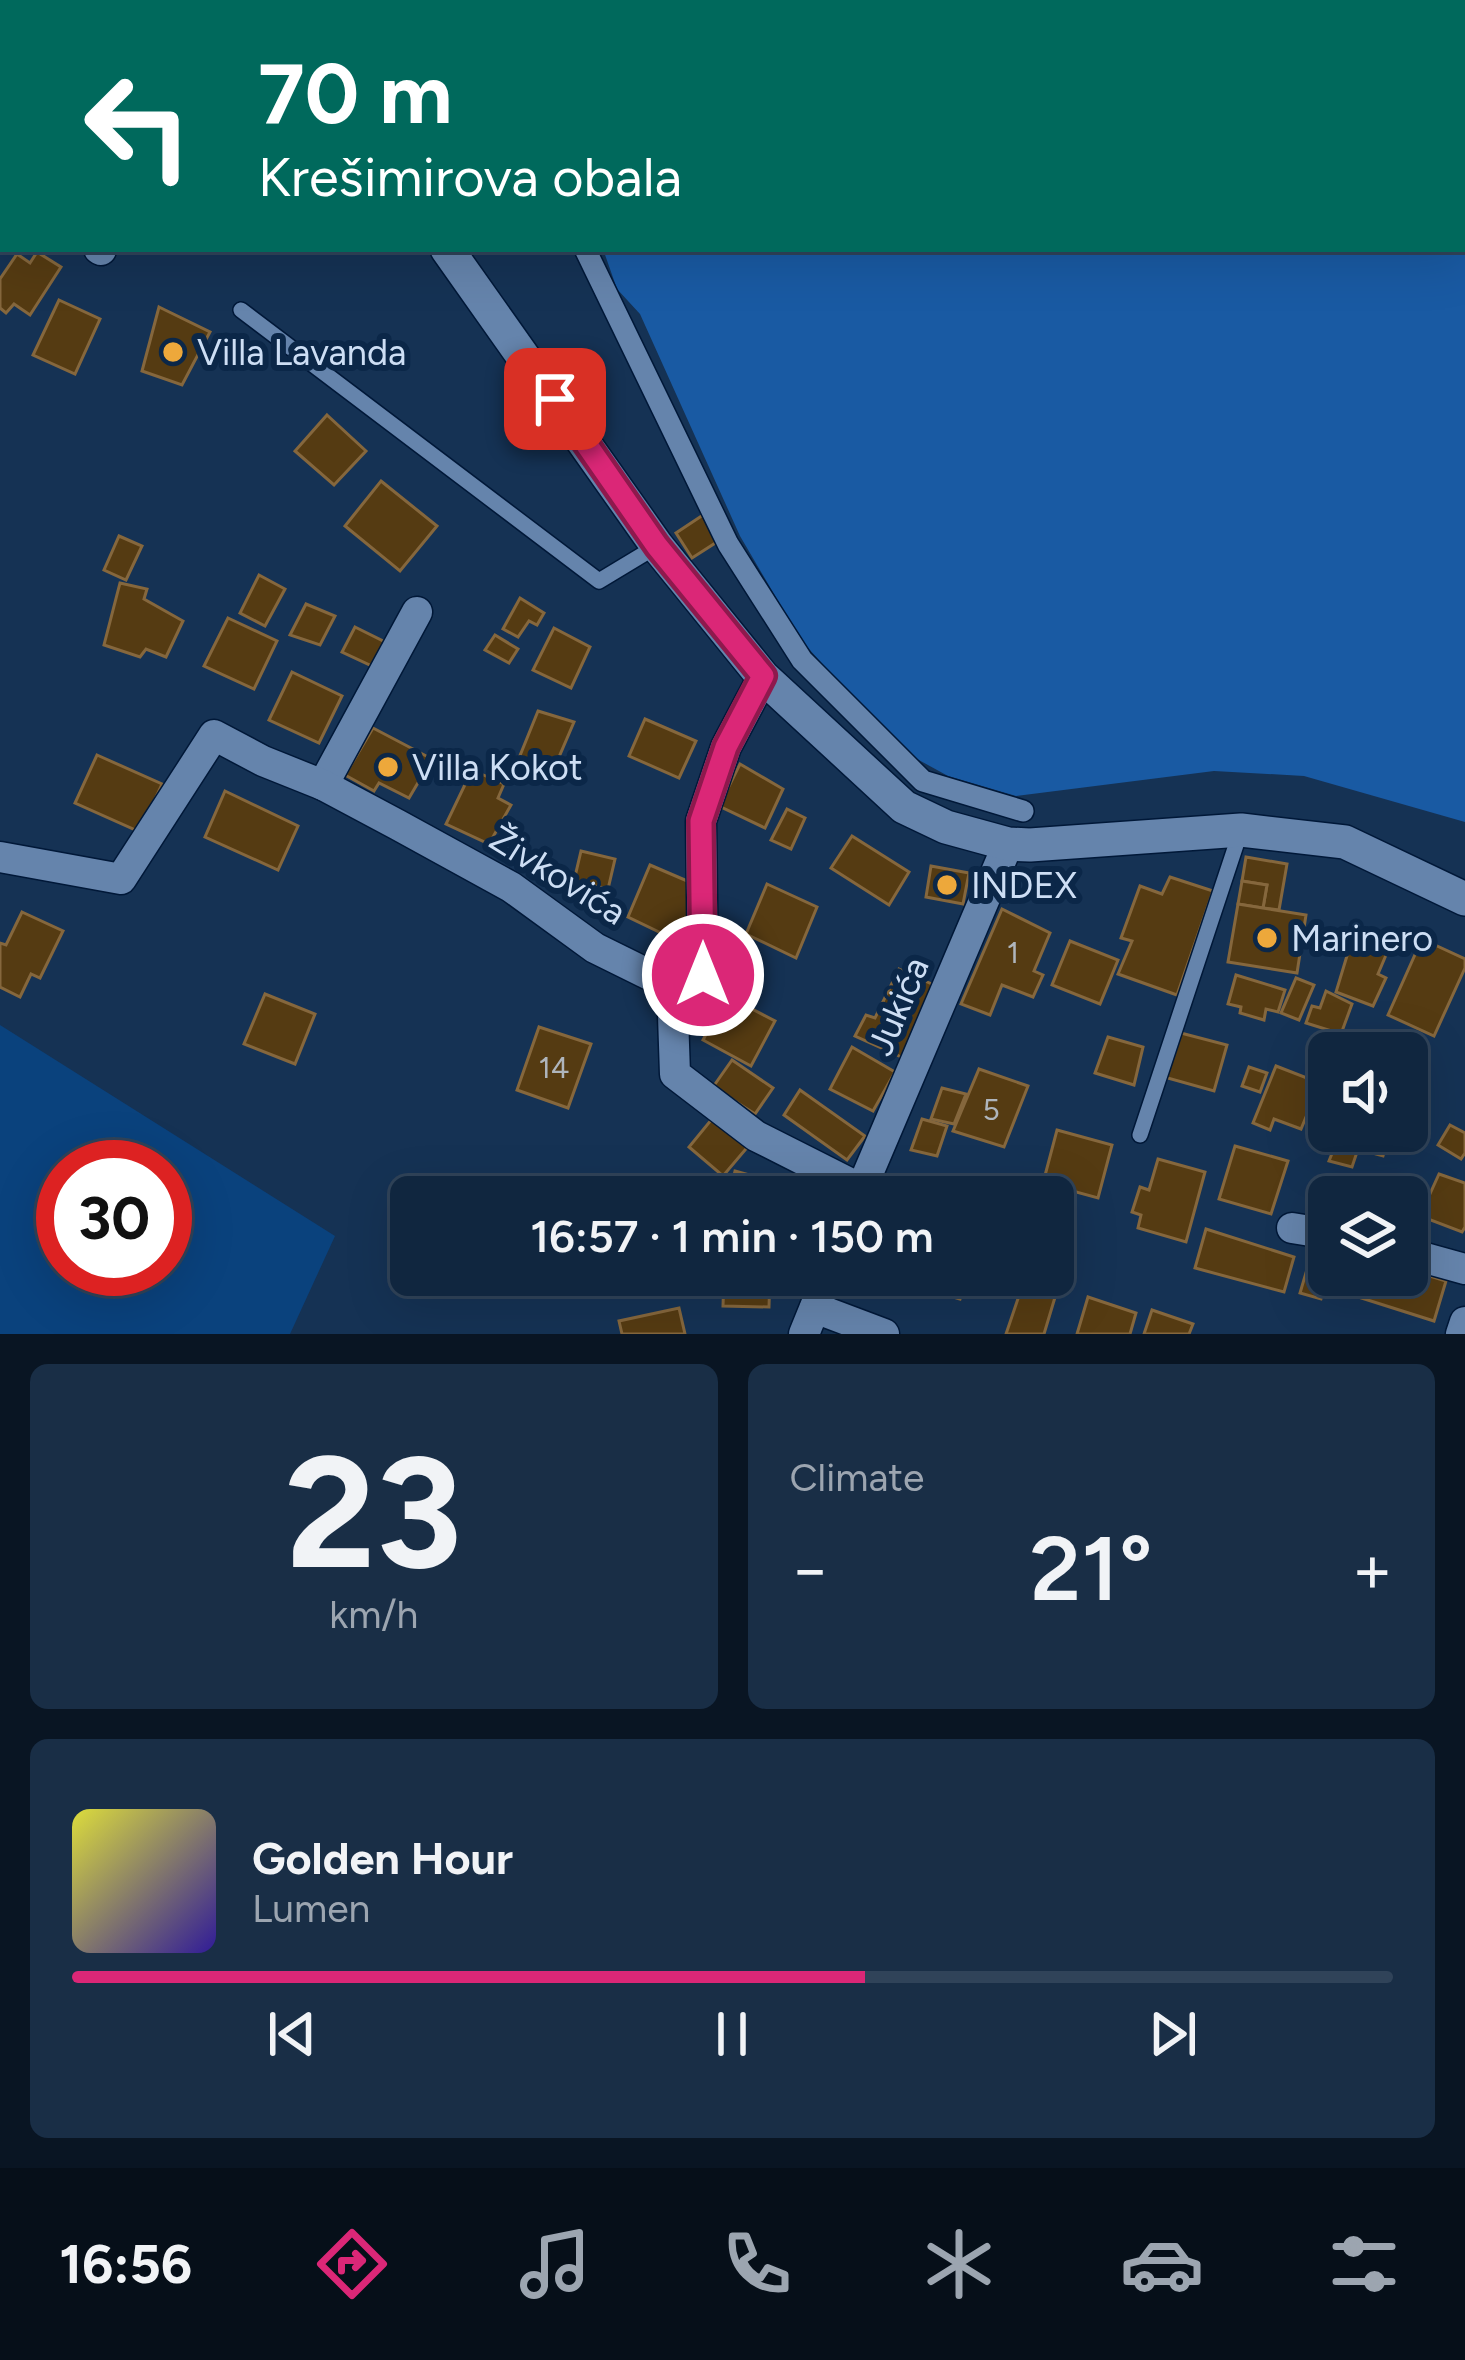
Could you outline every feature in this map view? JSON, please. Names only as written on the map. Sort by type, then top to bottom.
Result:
[{"type":"street","points":[[449,252],[657,546],[763,676],[904,807],[946,827],[1009,844],[1241,830],[1345,842],[1465,899]]},
{"type":"street","points":[[586,252],[728,544],[802,660],[923,781],[1023,811]]},
{"type":"street","points":[[323,785],[417,612]]},
{"type":"street","points":[[703,975],[701,821],[726,747],[763,676]]},
{"type":"street","name":"Živkovića","points":[[0,857],[121,879],[214,735],[323,785],[511,887],[595,948],[672,986],[675,1074],[756,1136],[829,1176]]},
{"type":"street","name":"Jukića","points":[[867,1176],[1009,844]]},
{"type":"street","points":[[1292,1228],[1308,1231]]},
{"type":"street","points":[[1428,1259],[1465,1270]]},
{"type":"street","points":[[810,1321],[884,1334]]},
{"type":"street","points":[[1461,1334],[1465,1322]]},
{"type":"lane","points":[[241,310],[599,581],[657,546]]},
{"type":"lane","points":[[1140,1136],[1241,830]]},
{"type":"shaded area","points":[[604,252],[1465,252],[1465,822],[1304,776],[1214,771],[1016,796],[948,776],[917,759],[801,640],[740,536],[640,314],[617,289]]},
{"type":"shaded area","points":[[0,1025],[183,1140],[36,1140],[36,1296],[192,1296],[192,1146],[335,1236],[290,1334],[0,1334]]},
{"type":"building","points":[[37,252],[61,267],[30,315],[14,304],[6,313],[0,308],[0,279],[17,254],[30,263]]},
{"type":"building","points":[[59,300],[100,319],[75,374],[33,355]]},
{"type":"building","name":"Villa Lavanda","points":[[159,307],[210,332],[182,385],[142,371]]},
{"type":"building","points":[[327,415],[366,451],[334,485],[295,451]]},
{"type":"building","points":[[381,481],[437,526],[400,571],[345,526]]},
{"type":"building","points":[[703,515],[720,540],[692,558],[676,533]]},
{"type":"building","points":[[119,536],[142,546],[126,580],[104,570]]},
{"type":"building","points":[[259,575],[285,589],[265,626],[240,613]]},
{"type":"building","points":[[120,583],[147,589],[144,599],[183,621],[166,657],[146,649],[140,657],[104,645]]},
{"type":"building","points":[[520,598],[544,613],[537,625],[529,621],[518,637],[503,629]]},
{"type":"building","points":[[306,604],[335,616],[320,645],[290,635]]},
{"type":"building","points":[[228,618],[277,641],[254,689],[204,666]]},
{"type":"building","points":[[355,627],[385,642],[372,666],[342,652]]},
{"type":"building","points":[[554,628],[590,647],[571,688],[533,670]]},
{"type":"building","points":[[495,635],[518,649],[509,663],[485,650]]},
{"type":"building","points":[[292,672],[342,696],[319,743],[269,720]]},
{"type":"building","points":[[538,711],[574,722],[553,771],[540,766],[536,771],[517,763]]},
{"type":"building","points":[[645,719],[696,741],[679,778],[629,756]]},
{"type":"building","name":"Villa Kokot","points":[[373,728],[432,759],[409,798],[379,783],[374,791],[345,775]]},
{"type":"building","points":[[97,755],[162,784],[140,832],[75,803]]},
{"type":"building","points":[[740,764],[783,789],[765,828],[719,806]]},
{"type":"building","points":[[472,770],[504,784],[498,798],[511,805],[489,844],[446,824]]},
{"type":"building","points":[[225,791],[298,826],[278,870],[205,837]]},
{"type":"building","points":[[787,809],[805,818],[791,849],[771,840]]},
{"type":"building","points":[[852,836],[909,872],[889,905],[831,868]]},
{"type":"building","points":[[581,851],[615,859],[608,889],[574,881]]},
{"type":"building","name":"Marinero","points":[[1246,857],[1287,864],[1279,910],[1263,908],[1267,885],[1242,881]]},
{"type":"building","points":[[650,865],[692,883],[684,944],[628,917]]},
{"type":"building","name":"INDEX","points":[[931,866],[969,873],[963,904],[926,897]]},
{"type":"building","points":[[1170,877],[1213,891],[1177,995],[1118,974],[1132,941],[1121,938],[1140,886],[1162,894]]},
{"type":"building","name":"Marinero","points":[[1242,881],[1267,885],[1263,908],[1238,904]]},
{"type":"building","points":[[767,884],[817,907],[796,958],[746,934]]},
{"type":"building","name":"Marinero","points":[[1238,904],[1306,915],[1297,973],[1228,962]]},
{"type":"building","points":[[1002,909],[1050,933],[1034,971],[1043,975],[1033,997],[1002,985],[990,1015],[961,1004]]},
{"type":"building","points":[[22,912],[63,931],[40,978],[31,974],[20,997],[0,987],[0,943],[6,945]]},
{"type":"building","points":[[1353,936],[1389,948],[1378,974],[1386,978],[1373,1006],[1336,992]]},
{"type":"building","points":[[1422,939],[1465,959],[1434,1036],[1388,1015]]},
{"type":"building","points":[[1070,941],[1118,960],[1100,1004],[1052,985]]},
{"type":"building","points":[[899,969],[936,986],[908,1060],[855,1036],[866,1015],[875,1018]]},
{"type":"building","points":[[1236,975],[1285,990],[1278,1012],[1266,1009],[1264,1020],[1228,1004]]},
{"type":"building","points":[[1296,978],[1314,985],[1299,1020],[1281,1013]]},
{"type":"building","points":[[1326,991],[1352,1004],[1342,1032],[1306,1023],[1312,1006],[1320,1008]]},
{"type":"building","points":[[265,994],[315,1014],[295,1064],[244,1044]]},
{"type":"building","points":[[727,996],[775,1021],[751,1066],[703,1040]]},
{"type":"building","points":[[539,1027],[591,1044],[568,1108],[517,1090]]},
{"type":"building","points":[[1177,1032],[1227,1045],[1214,1091],[1164,1077]]},
{"type":"building","points":[[1108,1037],[1143,1047],[1134,1085],[1095,1073]]},
{"type":"building","points":[[852,1047],[895,1072],[873,1111],[830,1089]]},
{"type":"building","points":[[732,1060],[773,1088],[755,1114],[713,1087]]},
{"type":"building","points":[[1276,1066],[1308,1078],[1308,1112],[1301,1129],[1274,1119],[1270,1130],[1253,1123]]},
{"type":"building","points":[[1249,1067],[1267,1073],[1260,1092],[1242,1086]]},
{"type":"building","points":[[979,1069],[1028,1086],[1004,1147],[953,1131]]},
{"type":"building","points":[[942,1088],[966,1094],[954,1124],[931,1119]]},
{"type":"building","points":[[800,1090],[865,1136],[847,1160],[784,1115]]},
{"type":"building","points":[[716,1114],[751,1143],[723,1176],[689,1147]]},
{"type":"building","points":[[922,1119],[947,1126],[937,1156],[911,1150]]},
{"type":"building","points":[[1450,1125],[1465,1133],[1461,1159],[1438,1145]]},
{"type":"building","points":[[1057,1130],[1112,1145],[1098,1198],[1074,1191],[1074,1176],[1045,1176]]},
{"type":"building","points":[[1235,1146],[1288,1161],[1271,1214],[1219,1199]]},
{"type":"building","points":[[1333,1152],[1357,1152],[1352,1167],[1329,1161]]},
{"type":"building","points":[[1158,1159],[1205,1172],[1186,1242],[1138,1228],[1141,1215],[1132,1212],[1140,1187],[1149,1190]]},
{"type":"building","points":[[1439,1174],[1465,1183],[1462,1232],[1428,1219],[1428,1198]]},
{"type":"building","points":[[1206,1229],[1294,1257],[1284,1292],[1195,1268]]},
{"type":"building","points":[[1308,1266],[1308,1295],[1300,1293]]},
{"type":"building","points":[[1428,1275],[1446,1281],[1434,1321],[1355,1296],[1428,1296]]},
{"type":"building","points":[[723,1296],[769,1296],[769,1307],[723,1306]]},
{"type":"building","points":[[1019,1296],[1055,1296],[1044,1334],[1006,1334]]},
{"type":"building","points":[[1088,1297],[1136,1313],[1130,1334],[1077,1334]]},
{"type":"building","points":[[679,1308],[685,1334],[622,1334],[619,1321]]},
{"type":"building","points":[[1152,1310],[1193,1324],[1189,1334],[1144,1334]]},
{"type":"place","name":"Villa Lavanda","points":[[173,352]]},
{"type":"place","name":"Villa Kokot","points":[[388,767]]},
{"type":"place","name":"INDEX","points":[[947,885]]},
{"type":"place","name":"Marinero","points":[[1267,938]]},
{"type":"route","points":[[555,399],[657,546],[763,676],[726,747],[701,821],[703,975]]}]
